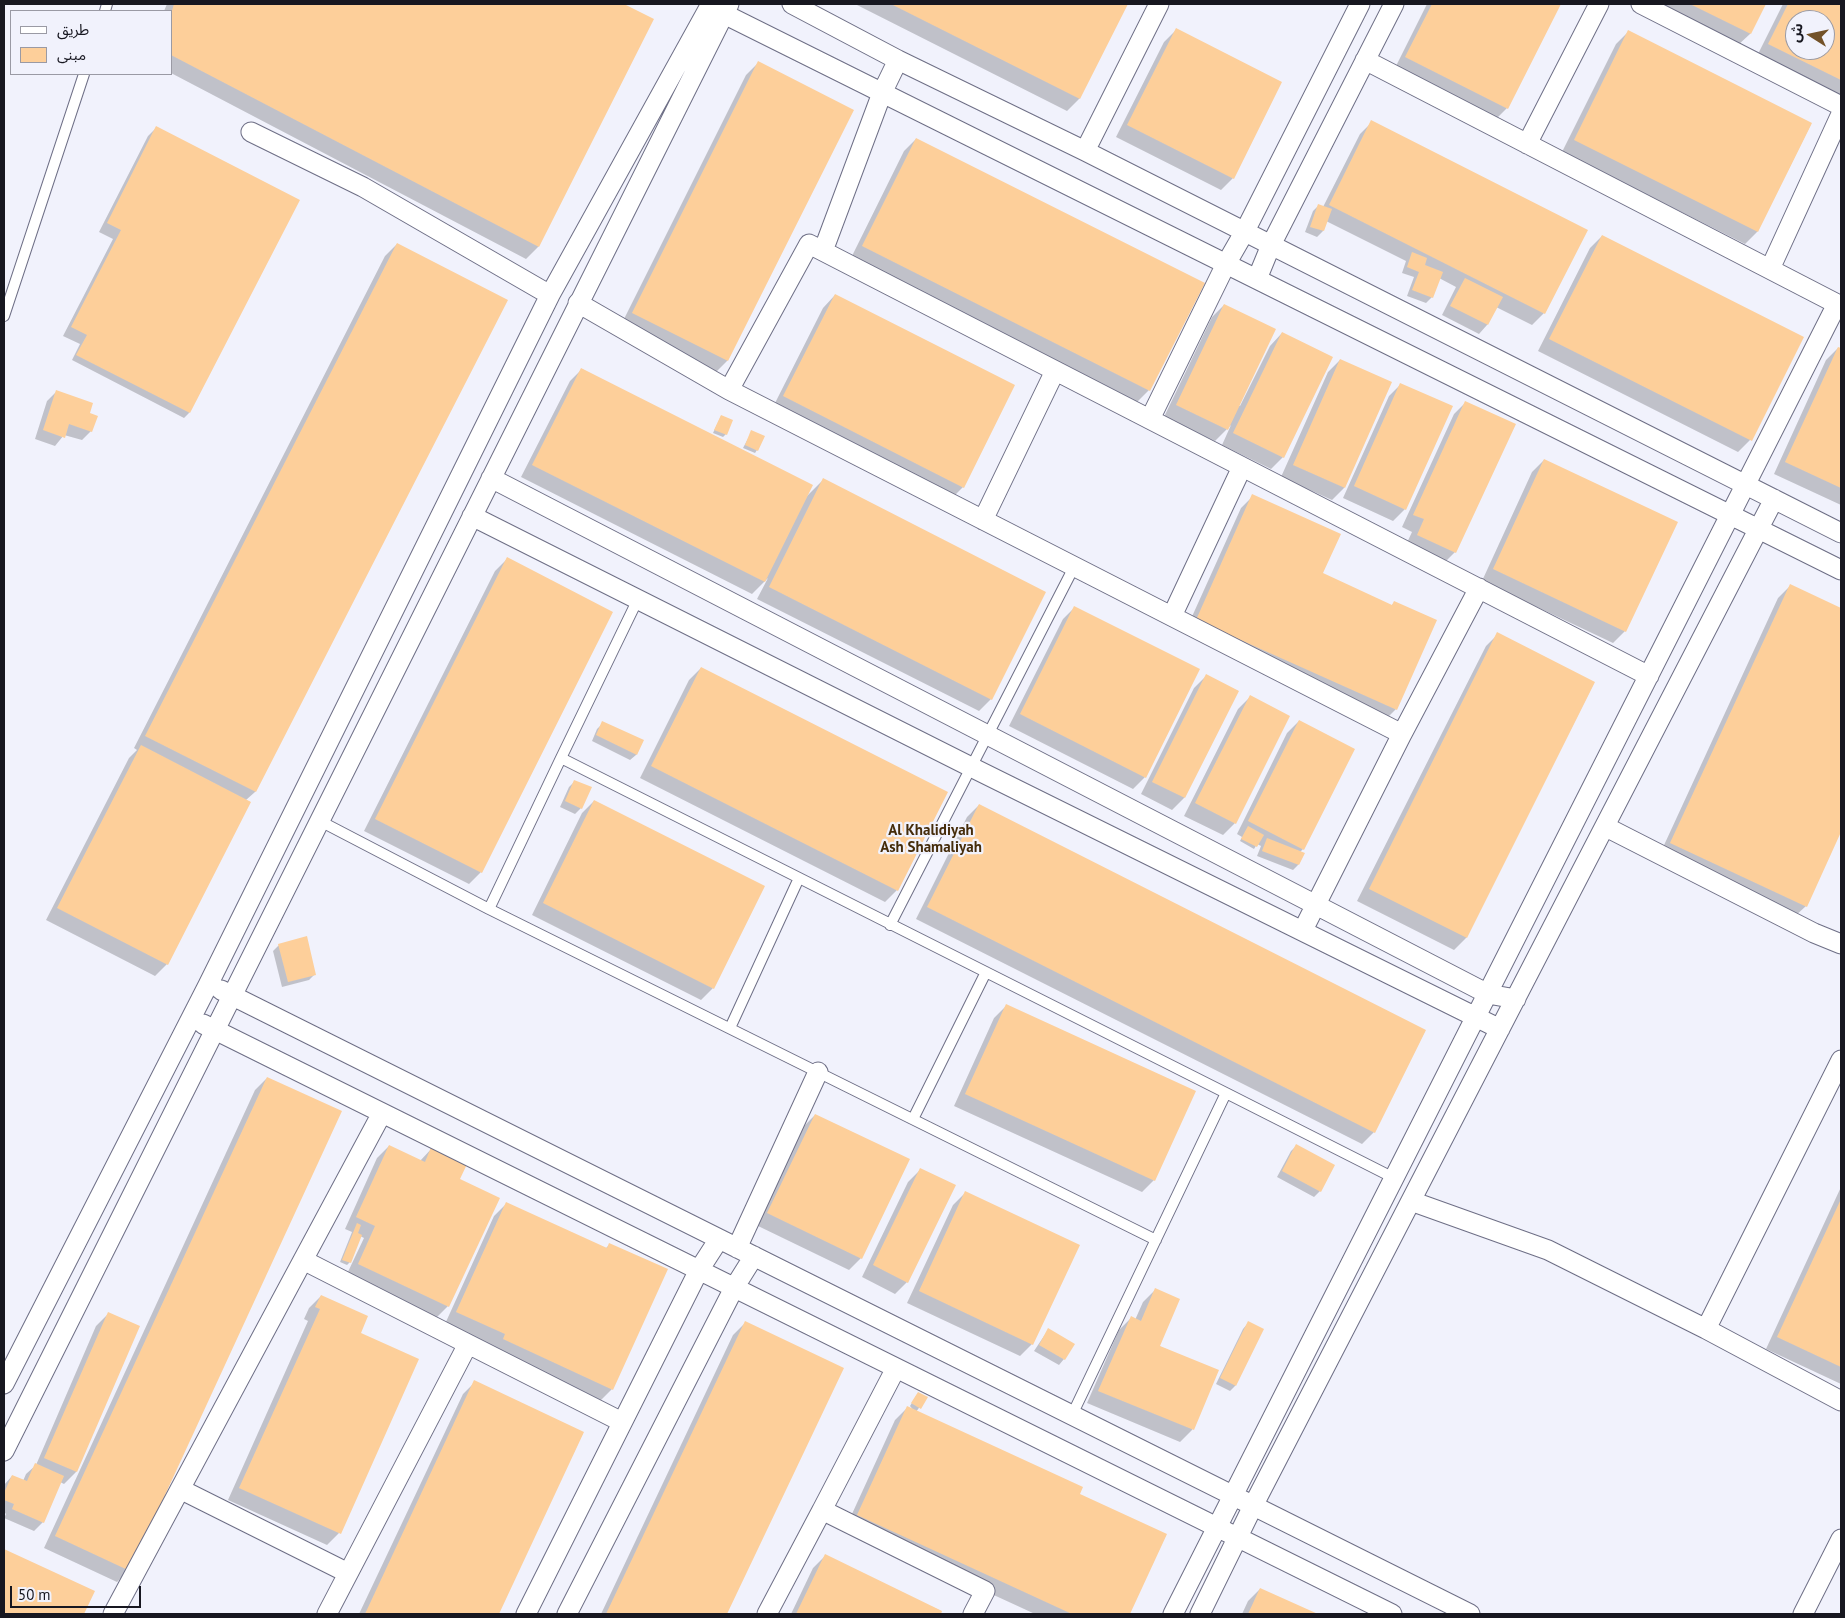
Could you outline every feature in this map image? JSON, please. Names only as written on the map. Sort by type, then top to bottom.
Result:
[{"type":"street","points":[[792,4],[898,60],[1245,231],[1841,533]]},
{"type":"street","points":[[1085,151],[1159,4]]},
{"type":"street","points":[[1150,419],[1226,264],[1245,231],[1360,4]]},
{"type":"street","points":[[1257,279],[1271,245],[1394,4]]},
{"type":"street","points":[[1527,144],[1599,4]]},
{"type":"street","points":[[1640,4],[1841,106]]},
{"type":"street","points":[[721,7],[882,93],[1841,570]]},
{"type":"street","points":[[4,1384],[191,1018],[550,295],[721,7]]},
{"type":"street","points":[[4,1452],[578,303],[721,7]]},
{"type":"street","points":[[823,251],[882,93],[898,60]]},
{"type":"street","points":[[1172,1614],[1839,305],[1366,60]]},
{"type":"street","points":[[1770,269],[1841,114]]},
{"type":"street","points":[[251,132],[363,187],[550,295]]},
{"type":"street","points":[[729,390],[809,244],[1649,676]]},
{"type":"street","points":[[578,303],[729,390],[1402,734]]},
{"type":"street","points":[[984,520],[1056,370]]},
{"type":"street","points":[[1172,616],[1242,466]]},
{"type":"street","points":[[491,478],[1488,994],[1516,999]]},
{"type":"street","points":[[1200,1614],[1253,1506],[1606,827],[1774,499]]},
{"type":"street","points":[[472,516],[971,767],[1500,1029]]},
{"type":"street","points":[[1303,930],[1402,734],[1479,588]]},
{"type":"street","points":[[1606,827],[1814,934],[1841,944]]},
{"type":"street","points":[[208,984],[1470,1614]]},
{"type":"street","points":[[191,1018],[1392,1614]]},
{"type":"street","points":[[1706,1330],[1841,1060]]},
{"type":"street","points":[[567,1614],[734,1288],[745,1252],[818,1072]]},
{"type":"street","points":[[113,1614],[382,1113]]},
{"type":"street","points":[[1411,1201],[1548,1250],[1841,1401]]},
{"type":"street","points":[[526,1614],[699,1270],[719,1239]]},
{"type":"street","points":[[303,1260],[622,1422]]},
{"type":"street","points":[[327,1614],[468,1344]]},
{"type":"street","points":[[767,1614],[896,1368]]},
{"type":"street","points":[[180,1489],[348,1573]]},
{"type":"street","points":[[822,1510],[985,1591],[973,1614]]},
{"type":"street","points":[[1803,1614],[1841,1539]]},
{"type":"lane","points":[[4,316],[84,75]]},
{"type":"lane","points":[[890,925],[971,767],[990,735],[1074,566]]},
{"type":"lane","points":[[489,909],[638,599]]},
{"type":"lane","points":[[561,758],[1394,1178]]},
{"type":"lane","points":[[320,821],[489,909],[1156,1240]]},
{"type":"lane","points":[[730,1028],[799,878]]},
{"type":"lane","points":[[913,1119],[986,972]]},
{"type":"lane","points":[[1072,1415],[1226,1093]]},
{"type":"building","points":[[174,4],[624,4],[654,19],[539,247],[172,56],[172,11]]},
{"type":"building","points":[[891,4],[1128,4],[1080,99]]},
{"type":"building","points":[[1432,4],[1561,4],[1508,109],[1405,57]]},
{"type":"building","points":[[1690,4],[1766,4],[1751,34]]},
{"type":"building","points":[[1788,4],[1841,4],[1841,80],[1800,60],[1835,60],[1835,10],[1785,10]]},
{"type":"building","points":[[1785,10],[1785,52],[1768,44]]},
{"type":"building","points":[[1176,28],[1282,82],[1234,179],[1127,125]]},
{"type":"building","points":[[1628,30],[1812,123],[1758,232],[1574,140]]},
{"type":"building","points":[[758,61],[854,110],[728,361],[632,313]]},
{"type":"building","points":[[1371,120],[1588,230],[1545,314],[1329,205]]},
{"type":"building","points":[[156,126],[300,200],[190,413],[76,355],[87,335],[71,327],[121,230],[107,223]]},
{"type":"building","points":[[916,138],[1205,283],[1150,391],[862,246]]},
{"type":"building","points":[[1318,204],[1332,209],[1324,231],[1310,227]]},
{"type":"building","points":[[1602,235],[1804,337],[1752,441],[1549,339]]},
{"type":"building","points":[[397,243],[508,300],[256,792],[145,736]]},
{"type":"building","points":[[1412,252],[1427,258],[1425,265],[1443,272],[1433,298],[1412,290],[1419,272],[1407,267]]},
{"type":"building","points":[[1465,278],[1503,297],[1488,325],[1450,306]]},
{"type":"building","points":[[835,294],[1015,385],[964,488],[783,396]]},
{"type":"building","points":[[1224,304],[1276,329],[1228,430],[1176,405]]},
{"type":"building","points":[[1282,332],[1333,357],[1284,458],[1233,433]]},
{"type":"building","points":[[1838,347],[1841,348],[1841,488],[1785,462]]},
{"type":"building","points":[[1340,359],[1392,382],[1345,488],[1293,465]]},
{"type":"building","points":[[581,368],[813,485],[765,582],[532,465]]},
{"type":"building","points":[[1400,383],[1453,406],[1406,510],[1354,486]]},
{"type":"building","points":[[56,390],[93,403],[90,413],[98,416],[92,432],[69,424],[65,438],[43,430]]},
{"type":"building","points":[[1465,401],[1516,424],[1456,553],[1417,535],[1424,519],[1413,515]]},
{"type":"building","points":[[721,415],[733,420],[727,435],[714,430]]},
{"type":"building","points":[[751,430],[765,436],[758,451],[745,445]]},
{"type":"building","points":[[1544,459],[1678,522],[1626,632],[1493,569]]},
{"type":"building","points":[[823,478],[1046,592],[992,700],[769,587]]},
{"type":"building","points":[[1252,494],[1341,534],[1323,573],[1392,605],[1394,601],[1437,620],[1397,710],[1196,620]]},
{"type":"building","points":[[507,557],[613,612],[482,873],[375,819]]},
{"type":"building","points":[[1790,584],[1841,608],[1841,832],[1807,907],[1670,843]]},
{"type":"building","points":[[1074,606],[1200,669],[1146,778],[1020,714]]},
{"type":"building","points":[[1497,632],[1595,682],[1467,938],[1369,889]]},
{"type":"building","points":[[701,667],[948,792],[898,891],[651,766]]},
{"type":"building","points":[[1206,674],[1239,691],[1185,798],[1152,782]]},
{"type":"building","points":[[1250,695],[1290,716],[1236,824],[1195,803]]},
{"type":"building","points":[[1299,720],[1355,749],[1304,850],[1248,821]]},
{"type":"building","points":[[602,721],[644,740],[637,755],[596,735]]},
{"type":"building","points":[[141,745],[251,802],[168,965],[57,908]]},
{"type":"building","points":[[574,780],[592,787],[582,809],[565,801]]},
{"type":"building","points":[[594,800],[765,886],[714,989],[543,903]]},
{"type":"building","points":[[979,804],[1426,1030],[1375,1133],[927,907]]},
{"type":"building","points":[[1248,826],[1264,835],[1257,847],[1241,839]]},
{"type":"building","points":[[1267,838],[1305,853],[1299,865],[1262,851]]},
{"type":"building","points":[[307,936],[316,975],[288,982],[278,944]]},
{"type":"building","points":[[1006,1004],[1196,1091],[1155,1181],[965,1094]]},
{"type":"building","points":[[267,1077],[342,1111],[130,1571],[55,1536]]},
{"type":"building","points":[[815,1114],[910,1159],[862,1259],[767,1213]]},
{"type":"building","points":[[1296,1144],[1335,1165],[1321,1192],[1282,1171]]},
{"type":"building","points":[[389,1145],[425,1162],[432,1145],[468,1162],[460,1179],[500,1198],[449,1307],[358,1264],[375,1226],[356,1217]]},
{"type":"building","points":[[920,1168],[956,1185],[908,1283],[873,1265]]},
{"type":"building","points":[[965,1191],[1080,1245],[1033,1345],[919,1291]]},
{"type":"building","points":[[1841,1199],[1841,1367],[1777,1337]]},
{"type":"building","points":[[506,1202],[607,1248],[609,1243],[668,1269],[613,1390],[503,1339],[505,1334],[456,1312]]},
{"type":"building","points":[[357,1223],[361,1225],[358,1233],[362,1235],[351,1263],[342,1260]]},
{"type":"building","points":[[1155,1288],[1180,1299],[1160,1346],[1219,1370],[1194,1430],[1098,1391],[1131,1316],[1141,1321]]},
{"type":"building","points":[[321,1295],[368,1316],[361,1333],[419,1359],[341,1534],[239,1488],[320,1309],[315,1307]]},
{"type":"building","points":[[108,1312],[140,1326],[77,1472],[44,1458]]},
{"type":"building","points":[[745,1321],[844,1368],[727,1614],[606,1614]]},
{"type":"building","points":[[1248,1321],[1264,1329],[1236,1386],[1220,1378]]},
{"type":"building","points":[[1048,1328],[1075,1344],[1065,1360],[1039,1345]]},
{"type":"building","points":[[474,1380],[584,1432],[499,1614],[365,1614]]},
{"type":"building","points":[[918,1392],[928,1397],[921,1409],[911,1403]]},
{"type":"building","points":[[907,1406],[1083,1487],[1080,1494],[1167,1534],[1130,1614],[1072,1614],[857,1515]]},
{"type":"building","points":[[35,1463],[64,1476],[44,1523],[12,1509],[14,1504],[4,1500],[4,1493],[12,1475],[27,1481]]},
{"type":"building","points":[[4,1549],[95,1591],[84,1614],[4,1614]]},
{"type":"building","points":[[825,1554],[942,1611],[941,1614],[796,1614]]},
{"type":"building","points":[[1260,1588],[1318,1614],[1248,1614]]},
{"type":"district","name":"Al Khalidiyah Ash Shamaliyah","points":[[931,840]]}]
